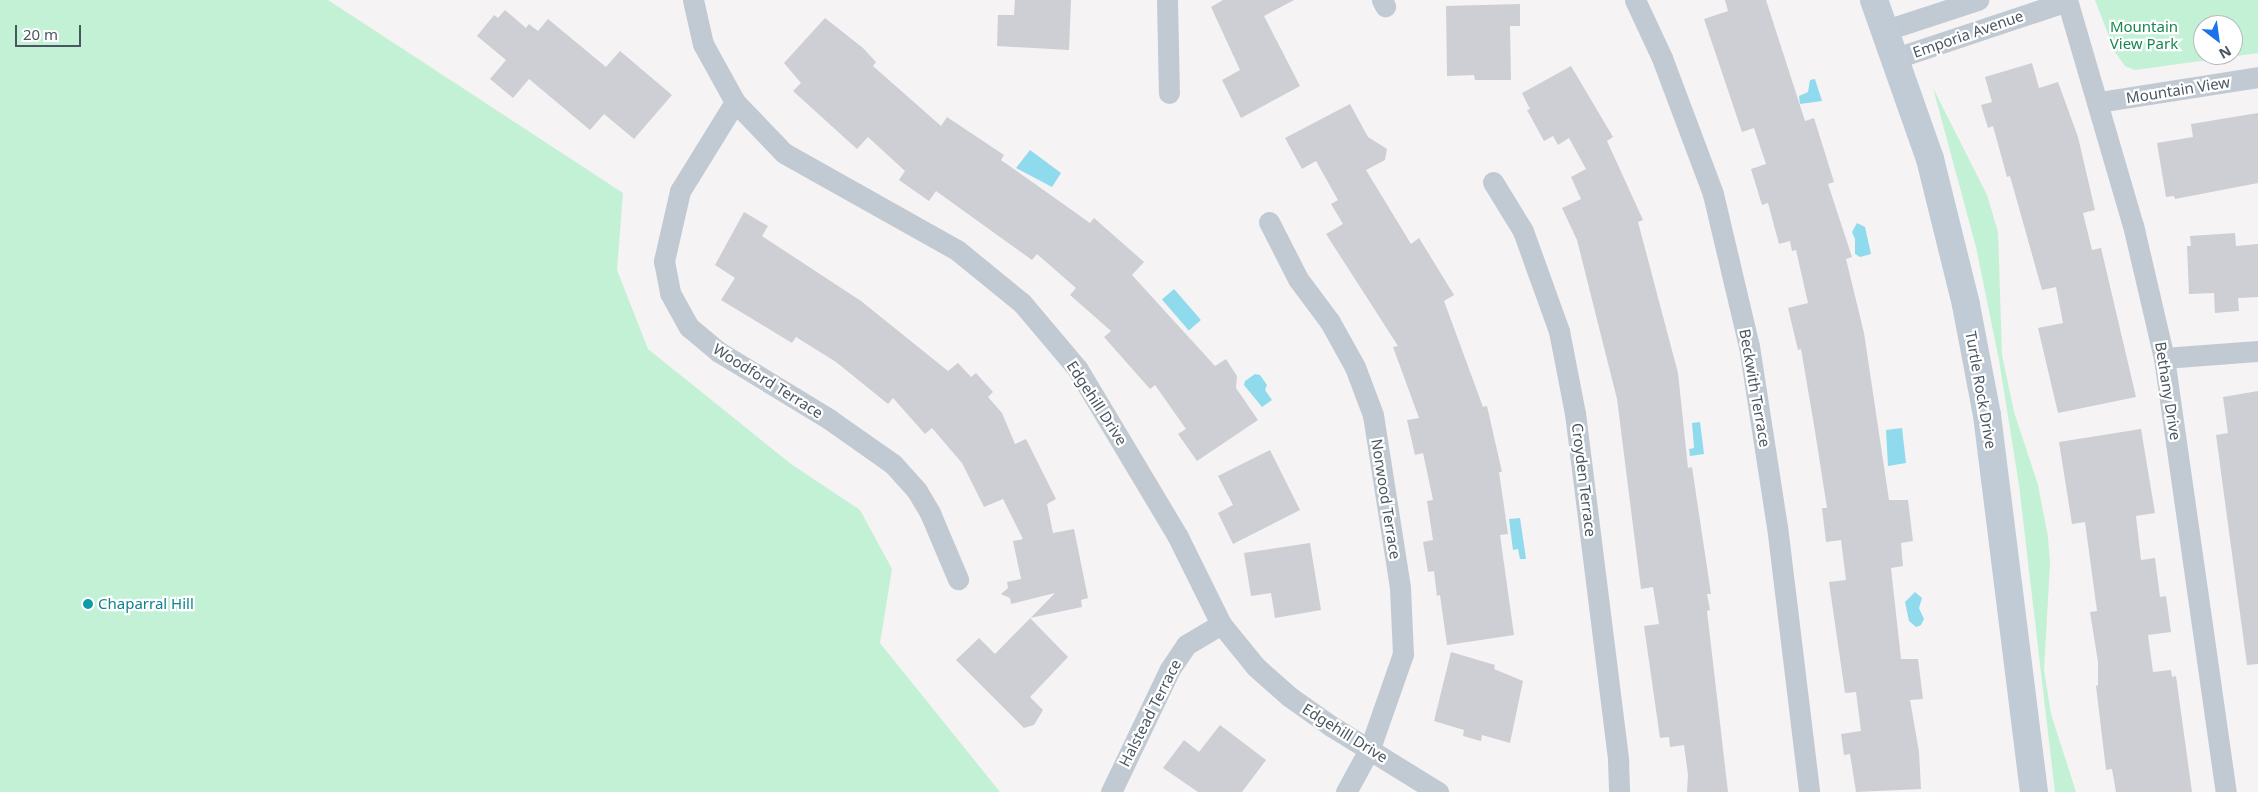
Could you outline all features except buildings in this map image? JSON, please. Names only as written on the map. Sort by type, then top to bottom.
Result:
[{"type":"street","name":"Edgehill Drive","points":[[693,0],[703,44],[735,102],[784,153],[957,250],[1022,303],[1077,368],[1178,537],[1221,624],[1256,666],[1290,697],[1331,726],[1370,748],[1438,792]]},
{"type":"street","points":[[1168,0],[1169,93]]},
{"type":"street","name":"Beckwith Terrace","points":[[1635,0],[1662,58],[1713,194],[1750,346],[1777,526],[1810,792]]},
{"type":"street","name":"Turtle Rock Drive","points":[[1874,0],[1930,159],[1966,305],[1982,387],[2005,544],[2034,792]]},
{"type":"street","name":"Emporia Avenue","points":[[1886,30],[1978,0]]},
{"type":"street","name":"Emporia Avenue","points":[[1896,58],[2067,0]]},
{"type":"street","name":"Bethany Drive","points":[[2067,0],[2099,102],[2133,225],[2164,358],[2226,792]]},
{"type":"street","name":"Mountain View","points":[[2099,102],[2258,77]]},
{"type":"street","name":"Woodford Terrace","points":[[735,102],[680,191],[664,261],[670,293],[689,327],[719,352],[829,419],[893,464],[917,491],[930,513],[958,579]]},
{"type":"street","name":"Croyden Terrace","points":[[1493,182],[1522,231],[1559,331],[1580,451],[1618,760],[1619,792]]},
{"type":"street","name":"Norwood Terrace","points":[[1269,222],[1298,279],[1330,322],[1355,367],[1373,415],[1400,588],[1402,654],[1370,748],[1346,792]]},
{"type":"street","points":[[2164,358],[2258,351]]},
{"type":"street","name":"Halstead Terrace","points":[[1111,792],[1170,669],[1186,645],[1221,624]]},
{"type":"green space","points":[[0,0],[328,0],[623,193],[617,270],[648,349],[791,464],[860,510],[892,569],[880,643],[1000,792],[0,792]]},
{"type":"green space","name":"Mountain View Park","points":[[2095,0],[2258,0],[2258,53],[2243,55],[2243,15],[2193,15],[2193,62],[2135,70],[2125,66],[2115,52]]},
{"type":"green space","points":[[1933,88],[1987,195],[1998,232],[2002,355],[2014,412],[2038,485],[2048,537],[2050,564],[2044,670],[2051,714],[2076,792],[2055,792],[2019,485],[1999,360],[1976,247]]},
{"type":"water","points":[[1815,79],[1822,101],[1800,104],[1799,96],[1808,92],[1810,80]]},
{"type":"water","points":[[1030,150],[1061,173],[1052,187],[1016,168]]},
{"type":"water","points":[[1857,223],[1865,227],[1871,254],[1860,257],[1855,254],[1855,239],[1852,232]]},
{"type":"water","points":[[1174,289],[1201,320],[1189,330],[1162,299]]},
{"type":"water","points":[[1255,374],[1260,375],[1267,385],[1265,390],[1272,400],[1262,407],[1244,385],[1245,381]]},
{"type":"water","points":[[1700,422],[1704,454],[1690,456],[1689,449],[1694,448],[1692,423]]},
{"type":"water","points":[[1902,428],[1906,463],[1888,466],[1886,430]]},
{"type":"water","points":[[1520,518],[1526,559],[1520,559],[1518,549],[1513,550],[1509,519]]},
{"type":"water","points":[[1915,592],[1922,598],[1919,608],[1924,619],[1921,625],[1916,627],[1909,621],[1905,602]]},
{"type":"place","name":"Chaparral Hill","points":[[88,604]]}]
